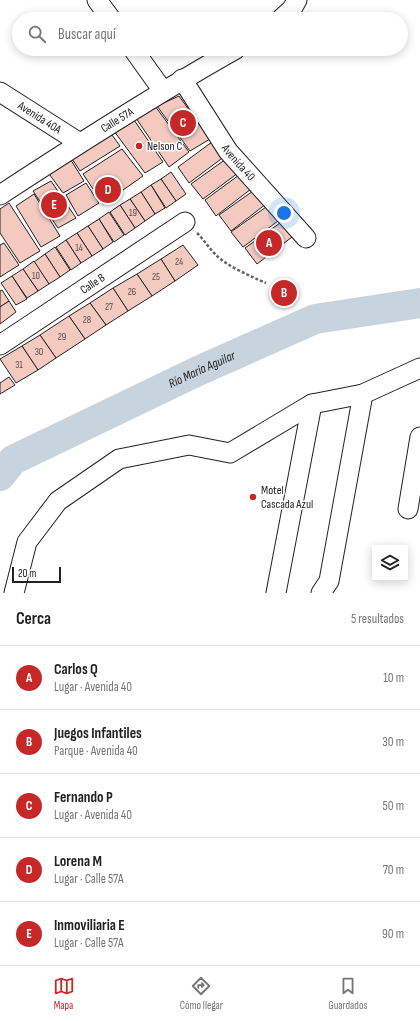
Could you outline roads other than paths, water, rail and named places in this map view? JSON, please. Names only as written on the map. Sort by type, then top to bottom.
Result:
[{"type":"street","points":[[97,0],[106,12]]},
{"type":"street","points":[[289,12],[297,0]]},
{"type":"street","points":[[138,56],[163,91]]},
{"type":"street","name":"Calle 57A","points":[[0,195],[182,79],[223,56]]},
{"type":"street","name":"Avenida 40","points":[[182,79],[228,151],[306,238]]},
{"type":"street","name":"Avenida 40A","points":[[0,92],[80,143]]},
{"type":"street","name":"Calle B","points":[[0,345],[185,222]]},
{"type":"street","points":[[14,593],[27,542],[58,501],[119,459],[189,445],[230,453],[312,404],[363,394],[420,368]]},
{"type":"street","points":[[321,593],[328,581],[363,394]]},
{"type":"street","points":[[276,593],[312,404]]},
{"type":"street","points":[[408,509],[420,437]]},
{"type":"waterway","name":"Río María Aguilar","points":[[0,476],[13,460],[198,371],[315,319],[420,303]]},
{"type":"place","name":"Fernando P","points":[[183,123]]},
{"type":"place","name":"Nelson C","points":[[139,146]]},
{"type":"place","name":"Lorena M","points":[[108,190]]},
{"type":"place","name":"Inmoviliaria E","points":[[54,205]]},
{"type":"place","name":"Carlos Q","points":[[269,243]]},
{"type":"place","name":"Juegos Infantiles","points":[[284,293]]},
{"type":"place","name":"Motel Cascada Azul","points":[[253,497]]}]
